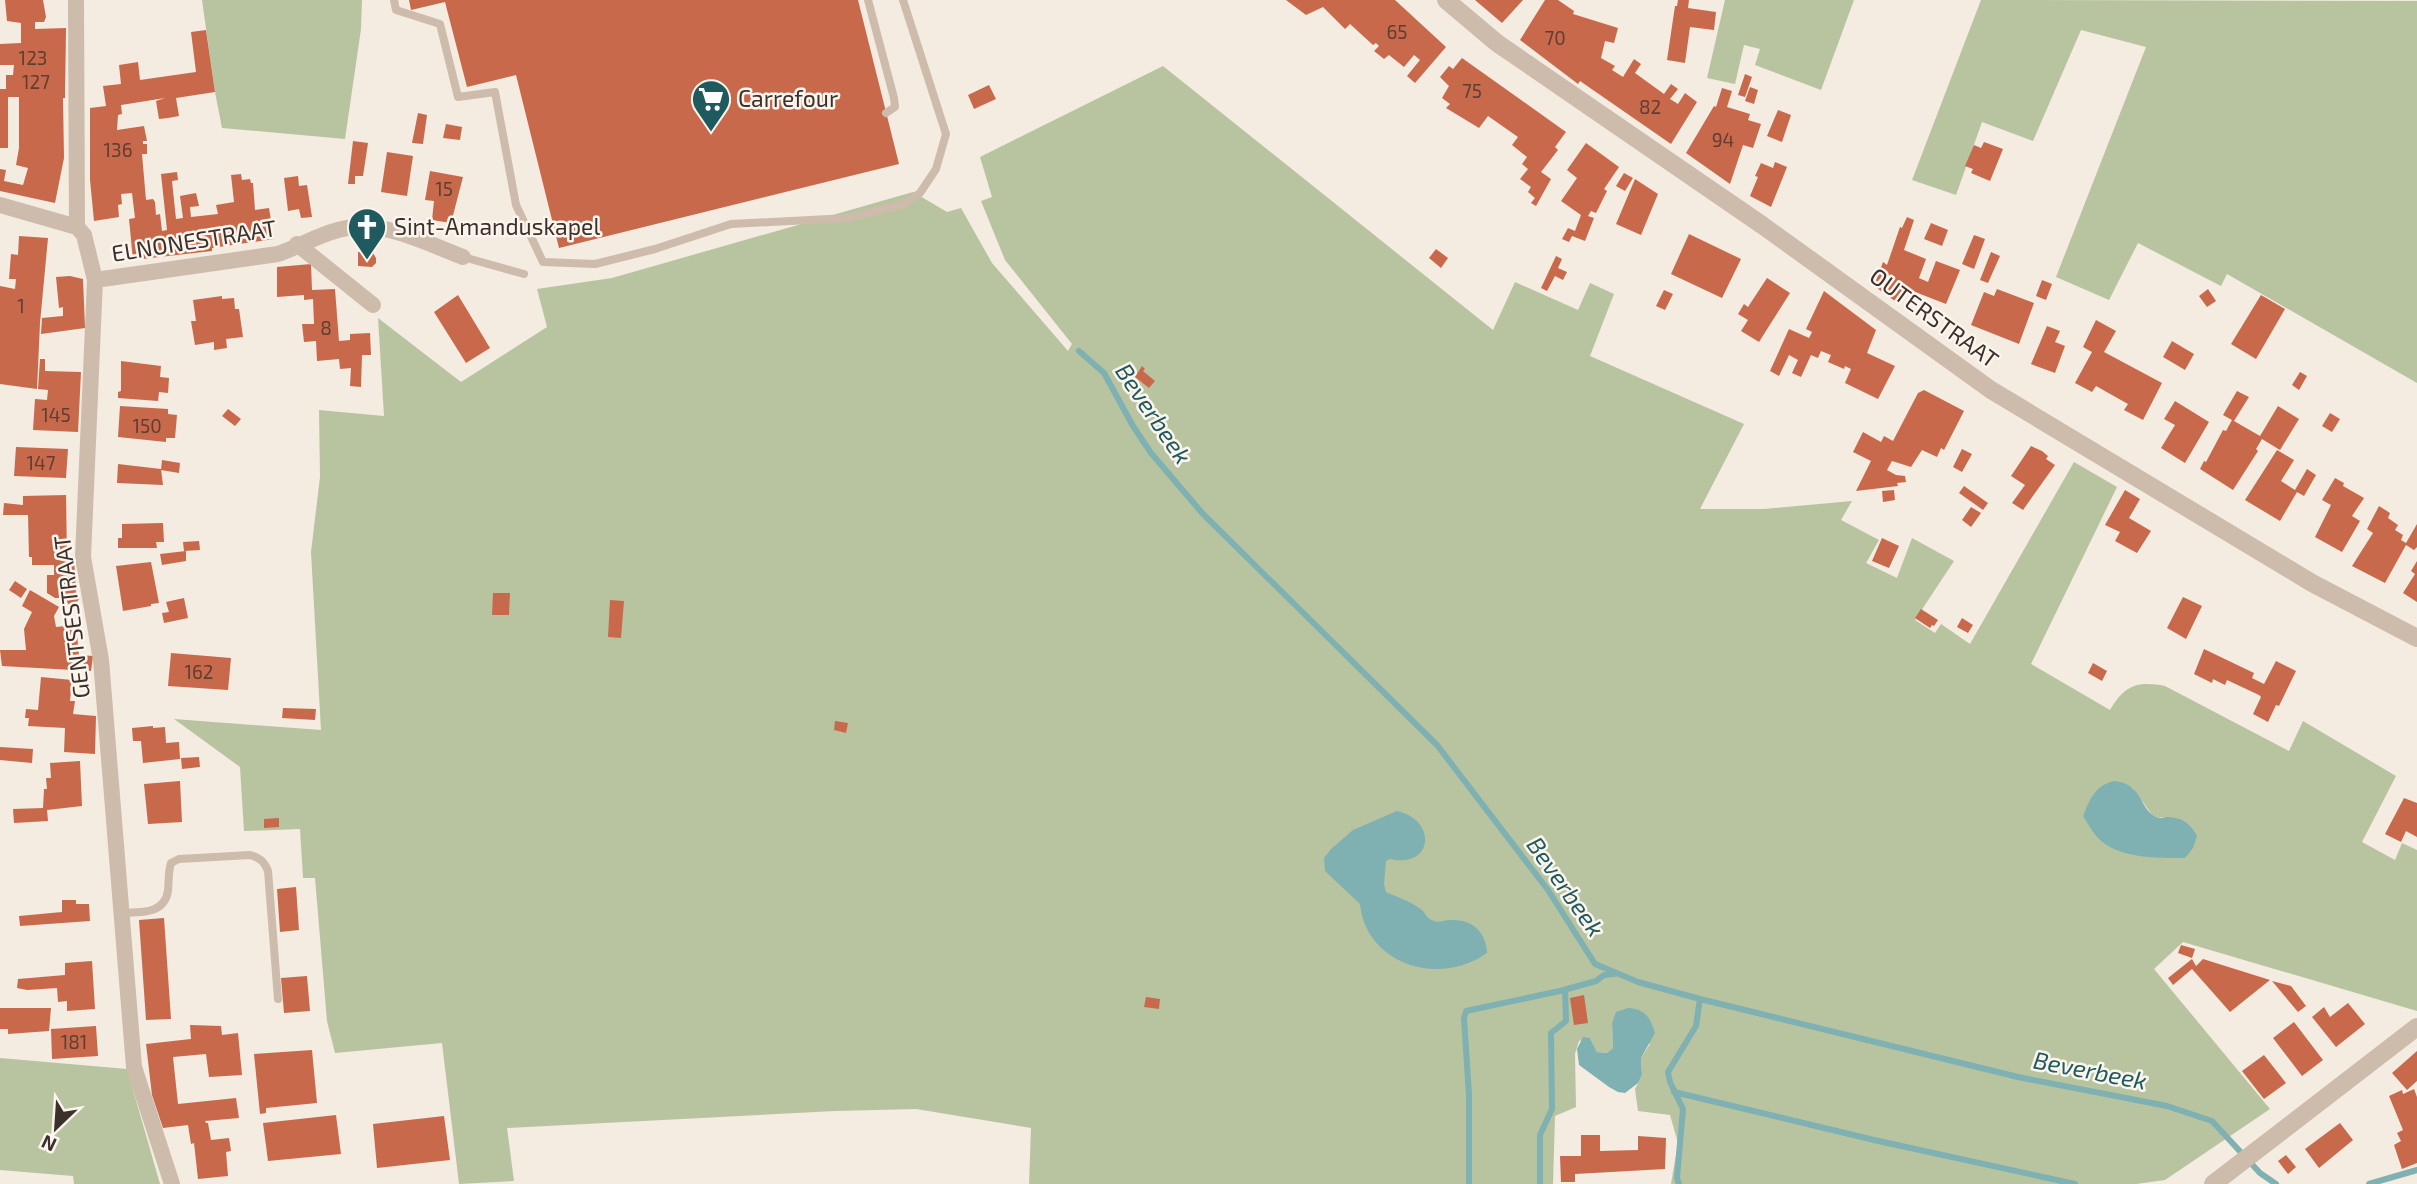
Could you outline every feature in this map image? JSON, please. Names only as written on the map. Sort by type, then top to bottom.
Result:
[{"type":"street","name":"GENTSESTRAAT","points":[[76,0],[77,227],[84,235],[95,280],[83,557],[101,660],[134,1067],[172,1184]]},
{"type":"street","name":"OUTERSTRAAT","points":[[1446,0],[1497,43],[1762,225],[1991,390],[2312,583],[2417,638]]},
{"type":"street","points":[[0,205],[77,227]]},
{"type":"street","name":"ELNONESTRAAT","points":[[95,280],[278,254],[339,229],[367,226],[384,228],[463,257]]},
{"type":"street","name":"ELNONESTRAAT","points":[[297,244],[373,305]]},
{"type":"street","points":[[2213,1184],[2417,1027]]},
{"type":"lane","points":[[394,0],[396,10],[440,24],[458,97],[495,92],[516,205],[543,262],[595,264],[655,249],[731,224],[848,218],[904,204],[919,193],[936,169],[946,134],[903,0]]},
{"type":"lane","points":[[868,0],[894,98],[895,107],[886,113]]},
{"type":"lane","points":[[463,257],[524,274]]},
{"type":"lane","points":[[121,913],[152,911],[160,907],[166,900],[171,863],[179,859],[250,855],[258,858],[265,863],[268,871],[278,999]]},
{"type":"green space","points":[[202,0],[362,0],[361,29],[345,139],[222,128]]},
{"type":"green space","points":[[1725,0],[1854,0],[1821,90],[1755,65],[1760,49],[1744,45],[1735,84],[1707,78]]},
{"type":"green space","points":[[1981,0],[2417,1],[2417,383],[2227,274],[2221,286],[2138,243],[2109,300],[2056,277],[2146,47],[2081,30],[2033,141],[1982,122],[1956,195],[1912,180]]},
{"type":"green space","points":[[1163,66],[1493,330],[1515,282],[1578,310],[1590,283],[1614,294],[1590,356],[1744,424],[1700,509],[1764,509],[1852,501],[1841,520],[1879,540],[1866,563],[1897,578],[1912,538],[1954,561],[1915,620],[1935,633],[1941,624],[1970,644],[2074,462],[2117,487],[2031,664],[2110,710],[2121,695],[2133,687],[2147,684],[2165,686],[2289,751],[2303,721],[2396,776],[2362,842],[2395,860],[2402,843],[2417,850],[2417,1011],[2183,942],[2154,969],[2270,1109],[2165,1180],[2136,1184],[1671,1184],[1678,1143],[1670,1115],[1638,1111],[1635,1089],[1642,1075],[1641,1058],[1650,1044],[1612,1023],[1613,1048],[1607,1053],[1597,1052],[1590,1038],[1579,1041],[1575,1054],[1576,1107],[1555,1116],[1553,1184],[1029,1184],[1031,1128],[916,1109],[507,1128],[514,1181],[459,1184],[442,1043],[335,1053],[327,1021],[315,878],[303,878],[300,829],[244,831],[240,767],[174,719],[321,730],[311,552],[320,477],[319,410],[384,416],[378,318],[461,382],[547,327],[537,289],[612,278],[913,192],[947,212],[961,208],[992,263],[1068,351],[1072,344],[1005,260],[981,201],[992,197],[980,157]],"holes":[[[2133,788],[2152,815],[2164,817],[2186,858],[2131,854],[2083,816],[2086,809]]]},
{"type":"green space","points":[[0,1058],[127,1069],[160,1184],[74,1184],[73,1176],[0,1170]]},
{"type":"water","points":[[2115,781],[2131,787],[2146,809],[2156,817],[2177,818],[2191,828],[2197,836],[2193,848],[2185,858],[2128,854],[2108,846],[2097,837],[2083,816],[2098,789]]},
{"type":"water","points":[[1397,811],[1410,816],[1419,824],[1425,842],[1422,851],[1415,857],[1386,861],[1386,892],[1418,907],[1432,920],[1458,920],[1472,924],[1481,933],[1487,953],[1468,963],[1428,969],[1408,964],[1390,955],[1376,942],[1365,925],[1360,904],[1325,871],[1324,858],[1353,830]]},
{"type":"water","points":[[1628,1008],[1639,1010],[1646,1015],[1655,1033],[1641,1058],[1642,1075],[1638,1083],[1625,1093],[1609,1087],[1579,1065],[1577,1049],[1583,1037],[1590,1038],[1597,1052],[1607,1053],[1613,1048],[1612,1023],[1616,1012]]},
{"type":"building","points":[[5,0],[43,0],[46,17],[44,22],[35,22],[35,29],[66,28],[64,158],[55,203],[0,191],[0,169],[6,170],[4,181],[23,185],[28,168],[16,165],[19,148],[19,97],[8,97],[8,148],[0,148],[0,89],[6,89],[6,75],[13,75],[14,65],[0,65],[0,44],[21,43],[21,23],[7,21]]},
{"type":"building","name":"Carrefour","points":[[409,0],[858,0],[899,164],[559,248],[516,75],[467,87],[445,2],[411,10]]},
{"type":"building","points":[[1286,0],[1395,0],[1446,47],[1415,83],[1407,76],[1420,60],[1414,55],[1404,67],[1389,55],[1384,59],[1374,51],[1379,46],[1376,43],[1373,45],[1350,24],[1345,29],[1323,7],[1306,15]]},
{"type":"building","points":[[1475,0],[1523,0],[1502,23]]},
{"type":"building","points":[[1545,0],[1558,0],[1574,11],[1573,14],[1618,28],[1614,43],[1605,41],[1601,58],[1615,66],[1612,70],[1623,77],[1634,59],[1641,64],[1635,73],[1664,94],[1671,84],[1678,89],[1670,99],[1678,104],[1685,93],[1697,102],[1671,144],[1580,81],[1578,84],[1520,40]]},
{"type":"building","points":[[1678,0],[1689,0],[1688,8],[1716,12],[1714,30],[1690,27],[1685,63],[1667,60]]},
{"type":"building","points":[[206,30],[215,92],[176,98],[179,116],[168,118],[159,119],[156,101],[165,98],[121,105],[122,114],[118,115],[117,130],[144,126],[147,141],[143,141],[143,144],[147,144],[147,154],[142,154],[146,200],[153,199],[155,202],[162,231],[167,230],[161,174],[177,172],[178,180],[172,181],[176,219],[183,218],[180,196],[196,193],[199,206],[190,207],[191,217],[218,214],[216,205],[234,202],[231,175],[241,174],[242,180],[250,179],[253,183],[255,210],[269,208],[274,239],[212,248],[212,251],[133,260],[129,219],[135,218],[132,193],[121,194],[119,217],[94,221],[90,180],[90,108],[106,106],[103,86],[121,84],[119,65],[138,62],[140,80],[196,72],[191,32]]},
{"type":"building","points":[[1462,58],[1566,132],[1555,147],[1558,150],[1541,172],[1551,179],[1536,206],[1531,203],[1535,198],[1528,192],[1531,187],[1520,179],[1528,169],[1522,164],[1527,157],[1512,145],[1518,137],[1488,116],[1479,128],[1446,108],[1450,104],[1442,98],[1449,86],[1440,77],[1449,66],[1453,69]]},
{"type":"building","points":[[1745,74],[1752,77],[1745,97],[1738,95]]},
{"type":"building","points":[[989,85],[996,99],[974,109],[968,95]]},
{"type":"building","points":[[1750,87],[1758,90],[1754,104],[1745,101]]},
{"type":"building","points":[[1722,88],[1732,91],[1727,107],[1750,114],[1748,120],[1761,124],[1753,148],[1743,145],[1730,184],[1686,153],[1714,106],[1716,107]]},
{"type":"building","points":[[1778,110],[1791,115],[1782,142],[1767,136]]},
{"type":"building","points":[[418,113],[427,115],[423,144],[412,143]]},
{"type":"building","points":[[446,124],[462,127],[460,140],[443,138]]},
{"type":"building","points":[[353,141],[368,143],[363,176],[355,176],[355,184],[348,184]]},
{"type":"building","points":[[1984,142],[2003,149],[1990,181],[1971,173],[1973,169],[1965,166],[1974,145],[1981,148]]},
{"type":"building","points":[[1586,143],[1619,167],[1604,189],[1607,191],[1596,213],[1591,211],[1588,216],[1594,218],[1585,241],[1572,236],[1569,242],[1562,239],[1568,228],[1575,231],[1581,215],[1561,201],[1577,178],[1567,170]]},
{"type":"building","points":[[387,152],[413,156],[407,196],[381,192]]},
{"type":"building","points":[[1775,162],[1787,167],[1771,207],[1750,196],[1761,163],[1773,168]]},
{"type":"building","points":[[430,171],[463,177],[451,223],[432,220],[434,201],[425,200]]},
{"type":"building","points":[[1624,173],[1633,178],[1625,191],[1616,186]]},
{"type":"building","points":[[298,176],[299,186],[307,185],[312,217],[301,218],[299,209],[288,211],[284,178]]},
{"type":"building","points":[[1635,179],[1658,194],[1641,235],[1616,224]]},
{"type":"building","points":[[1907,217],[1914,220],[1904,250],[1926,259],[1919,278],[1928,282],[1936,261],[1960,270],[1946,304],[1910,290],[1904,290],[1901,299],[1895,301],[1874,286],[1883,262],[1887,265],[1900,227],[1902,228]]},
{"type":"building","points":[[1931,223],[1948,230],[1942,246],[1924,239]]},
{"type":"building","points":[[1689,234],[1741,259],[1722,298],[1671,274]]},
{"type":"building","points":[[1974,235],[1985,239],[1974,269],[1962,264]]},
{"type":"building","points":[[19,236],[48,238],[37,389],[0,384],[0,286],[15,289],[16,279],[9,279],[11,254],[18,255]]},
{"type":"building","points":[[1436,249],[1448,258],[1441,268],[1429,258]]},
{"type":"building","name":"Sint-Amanduskapel","points":[[358,252],[373,253],[376,263],[372,267],[358,266]]},
{"type":"building","points":[[1991,252],[2000,256],[1988,283],[1980,280]]},
{"type":"building","points":[[1556,256],[1562,259],[1558,268],[1567,272],[1563,280],[1555,276],[1547,291],[1541,288]]},
{"type":"building","points":[[311,264],[312,290],[335,289],[339,341],[350,340],[350,334],[370,333],[371,355],[362,355],[361,387],[350,386],[351,368],[340,369],[339,359],[317,361],[316,341],[304,342],[302,324],[314,324],[313,299],[304,300],[304,295],[277,297],[277,267]]},
{"type":"building","points":[[56,277],[83,279],[85,328],[41,334],[42,318],[63,316],[63,307],[59,308]]},
{"type":"building","points":[[1767,278],[1790,293],[1759,342],[1741,331],[1748,320],[1738,314],[1744,304],[1748,307]]},
{"type":"building","points":[[2042,280],[2052,284],[2046,300],[2036,296]]},
{"type":"building","points":[[1997,289],[2034,303],[2019,344],[1971,325],[1984,292],[1994,296]]},
{"type":"building","points":[[2208,289],[2216,301],[2207,307],[2199,296]]},
{"type":"building","points":[[1664,290],[1673,294],[1665,310],[1656,306]]},
{"type":"building","points":[[1824,291],[1876,330],[1867,353],[1895,366],[1878,399],[1845,383],[1851,369],[1828,362],[1831,355],[1821,351],[1818,358],[1811,355],[1801,377],[1792,373],[1798,360],[1789,355],[1779,376],[1770,371],[1789,329],[1809,338],[1812,332],[1806,329]]},
{"type":"building","points":[[458,295],[490,348],[466,363],[434,312]]},
{"type":"building","points":[[2261,295],[2285,309],[2256,359],[2231,344]]},
{"type":"building","points":[[222,296],[222,299],[234,298],[235,309],[239,309],[243,337],[226,339],[227,348],[214,350],[214,342],[195,345],[191,321],[196,321],[193,300]]},
{"type":"building","points":[[2096,320],[2116,331],[2104,352],[2162,383],[2143,420],[2124,410],[2128,404],[2096,386],[2092,392],[2075,383],[2092,352],[2083,347]]},
{"type":"building","points":[[2047,326],[2060,331],[2055,342],[2065,346],[2055,373],[2031,364]]},
{"type":"building","points":[[2172,341],[2194,354],[2185,370],[2163,357]]},
{"type":"building","points":[[40,359],[45,359],[45,371],[81,372],[78,432],[33,430],[35,399],[47,400],[48,390],[38,389]]},
{"type":"building","points":[[121,361],[161,366],[160,377],[169,378],[168,393],[159,392],[158,401],[118,398],[118,392],[121,391]]},
{"type":"building","points":[[1142,366],[1145,369],[1143,371],[1155,381],[1149,388],[1135,377]]},
{"type":"building","points":[[2300,372],[2307,376],[2299,390],[2292,385]]},
{"type":"building","points":[[1924,390],[1964,411],[1944,450],[1941,448],[1937,457],[1922,450],[1911,467],[1892,461],[1887,470],[1905,476],[1906,482],[1897,483],[1898,486],[1856,491],[1871,461],[1853,452],[1863,432],[1881,442],[1884,436],[1893,441],[1918,393]]},
{"type":"building","points":[[2237,391],[2249,397],[2234,421],[2260,436],[2278,406],[2299,419],[2280,450],[2262,439],[2256,449],[2258,451],[2233,490],[2200,469],[2232,420],[2223,415]]},
{"type":"building","points":[[2175,401],[2209,422],[2185,463],[2161,448],[2175,425],[2164,419]]},
{"type":"building","points":[[120,406],[168,409],[168,414],[177,415],[175,438],[166,438],[166,442],[118,437]]},
{"type":"building","points":[[228,409],[241,419],[235,426],[222,416]]},
{"type":"building","points":[[2330,413],[2340,419],[2332,432],[2322,426]]},
{"type":"building","points":[[2031,446],[2042,451],[2048,456],[2046,459],[2055,465],[2023,510],[2012,503],[2025,485],[2011,476]]},
{"type":"building","points":[[16,447],[68,449],[66,478],[14,476]]},
{"type":"building","points":[[1962,449],[1972,454],[1962,472],[1953,467]]},
{"type":"building","points":[[2277,450],[2294,460],[2281,481],[2295,490],[2307,469],[2316,475],[2304,496],[2297,492],[2280,521],[2245,500]]},
{"type":"building","points":[[162,460],[180,463],[179,473],[161,470]]},
{"type":"building","points":[[118,464],[161,469],[163,485],[117,483]]},
{"type":"building","points":[[2335,478],[2364,498],[2352,516],[2360,521],[2342,552],[2315,537],[2331,505],[2322,500]]},
{"type":"building","points":[[1964,486],[1988,503],[1983,510],[1959,493]]},
{"type":"building","points":[[1894,490],[1895,500],[1883,502],[1882,491]]},
{"type":"building","points":[[2125,490],[2140,499],[2129,518],[2151,531],[2137,553],[2115,541],[2120,532],[2105,525]]},
{"type":"building","points":[[66,495],[67,558],[74,558],[76,594],[80,598],[75,604],[68,604],[66,598],[55,598],[47,593],[47,575],[54,575],[54,565],[32,565],[32,557],[29,557],[28,515],[3,515],[4,503],[23,505],[23,496]]},
{"type":"building","points":[[2379,506],[2390,513],[2388,518],[2398,525],[2395,530],[2403,535],[2401,540],[2406,543],[2417,524],[2417,547],[2414,550],[2406,545],[2385,583],[2352,566],[2373,533],[2367,529]]},
{"type":"building","points":[[1971,507],[1981,513],[1971,527],[1962,520]]},
{"type":"building","points":[[163,523],[164,542],[156,542],[157,548],[118,548],[118,538],[122,538],[122,524]]},
{"type":"building","points":[[1882,538],[1899,546],[1889,568],[1872,561]]},
{"type":"building","points":[[199,541],[200,550],[184,551],[183,542]]},
{"type":"building","points":[[186,551],[186,561],[162,565],[160,554]]},
{"type":"building","points":[[2417,561],[2417,602],[2403,593],[2415,574],[2411,571]]},
{"type":"building","points":[[151,562],[159,603],[123,611],[116,566]]},
{"type":"building","points":[[15,581],[27,589],[21,598],[9,590]]},
{"type":"building","points":[[30,590],[59,607],[54,616],[56,627],[76,625],[79,655],[93,656],[91,671],[2,666],[0,650],[26,650],[24,629],[32,612],[22,606]]},
{"type":"building","points":[[493,593],[510,593],[509,615],[492,615]]},
{"type":"building","points":[[2183,597],[2202,606],[2186,639],[2167,628]]},
{"type":"building","points":[[184,598],[188,618],[164,623],[162,613],[169,612],[166,602]]},
{"type":"building","points":[[610,600],[624,601],[621,638],[608,637]]},
{"type":"building","points":[[1921,609],[1938,620],[1934,626],[1930,628],[1915,618]]},
{"type":"building","points":[[1962,618],[1973,625],[1968,633],[1957,627]]},
{"type":"building","points":[[2204,649],[2254,673],[2252,678],[2264,684],[2276,661],[2296,671],[2268,722],[2253,714],[2261,697],[2259,695],[2227,680],[2225,685],[2213,679],[2212,683],[2194,674]]},
{"type":"building","points":[[171,653],[231,658],[228,690],[168,686]]},
{"type":"building","points":[[2093,663],[2107,671],[2102,681],[2088,673]]},
{"type":"building","points":[[41,677],[72,680],[70,701],[75,701],[73,714],[96,716],[95,754],[64,752],[65,728],[28,726],[26,709],[38,710]]},
{"type":"building","points":[[283,708],[316,709],[315,720],[282,718]]},
{"type":"building","points":[[835,721],[848,723],[846,733],[834,730]]},
{"type":"building","points":[[165,727],[166,743],[179,742],[180,759],[143,763],[141,741],[133,741],[132,728]]},
{"type":"building","points":[[0,747],[33,749],[32,763],[0,760]]},
{"type":"building","points":[[199,757],[200,767],[182,769],[181,758]]},
{"type":"building","points":[[80,761],[82,806],[47,810],[48,821],[14,823],[13,809],[43,808],[46,778],[51,778],[50,763]]},
{"type":"building","points":[[180,781],[182,822],[148,824],[144,784]]},
{"type":"building","points":[[2404,798],[2417,803],[2417,837],[2406,831],[2401,842],[2385,834]]},
{"type":"building","points":[[279,818],[279,827],[264,828],[264,819]]},
{"type":"building","points":[[296,887],[299,930],[280,932],[277,889]]},
{"type":"building","points":[[62,900],[89,904],[90,921],[20,926],[19,916],[62,912]]},
{"type":"building","points":[[164,918],[171,1019],[146,1020],[139,920]]},
{"type":"building","points":[[2181,945],[2195,949],[2192,958],[2178,953]]},
{"type":"building","points":[[2192,959],[2196,966],[2203,959],[2270,980],[2230,1012],[2192,969],[2173,985],[2168,978]]},
{"type":"building","points":[[92,961],[95,1009],[67,1011],[67,1001],[58,1002],[57,988],[17,988],[18,979],[65,975],[65,963]]},
{"type":"building","points":[[307,976],[310,1011],[284,1013],[281,978]]},
{"type":"building","points":[[2272,981],[2291,986],[2306,1006],[2298,1012]]},
{"type":"building","points":[[1584,995],[1588,1023],[1574,1025],[1570,998]]},
{"type":"building","points":[[1146,997],[1160,999],[1159,1009],[1144,1007]]},
{"type":"building","points":[[2348,1003],[2365,1024],[2336,1047],[2312,1017],[2324,1007],[2330,1017]]},
{"type":"building","points":[[0,1008],[51,1008],[49,1031],[8,1034],[8,1029],[0,1029]]},
{"type":"building","points":[[2294,1022],[2323,1060],[2302,1076],[2273,1038]]},
{"type":"building","points":[[190,1025],[221,1026],[222,1035],[238,1033],[242,1075],[209,1077],[206,1054],[173,1057],[178,1104],[236,1098],[239,1118],[205,1121],[208,1123],[211,1140],[229,1138],[231,1151],[226,1152],[228,1176],[198,1179],[194,1143],[191,1144],[188,1125],[163,1128],[152,1095],[146,1044],[191,1039]]},
{"type":"building","points":[[96,1026],[98,1056],[52,1059],[51,1029]]},
{"type":"building","points":[[312,1050],[317,1103],[266,1108],[266,1113],[260,1114],[254,1054]]},
{"type":"building","points":[[2417,1051],[2417,1081],[2407,1090],[2392,1073]]},
{"type":"building","points":[[2264,1055],[2286,1083],[2264,1099],[2242,1071]]},
{"type":"building","points":[[2414,1089],[2417,1097],[2417,1163],[2402,1169],[2394,1145],[2401,1141],[2397,1133],[2403,1130],[2389,1096],[2402,1090],[2403,1094]]},
{"type":"building","points":[[336,1115],[341,1154],[268,1161],[263,1123]]},
{"type":"building","points":[[444,1116],[450,1160],[377,1168],[373,1124]]},
{"type":"building","points":[[2340,1123],[2353,1140],[2319,1168],[2305,1149]]},
{"type":"building","points":[[1581,1135],[1600,1135],[1600,1151],[1638,1150],[1638,1136],[1666,1138],[1665,1169],[1575,1174],[1575,1182],[1561,1182],[1560,1156],[1581,1156]]},
{"type":"building","points":[[2286,1155],[2296,1167],[2288,1174],[2278,1161]]},
{"type":"waterway","name":"Beverbeek","points":[[1079,351],[1104,373],[1151,453],[1203,514],[1437,745],[1548,890],[1595,964],[1638,982],[1700,999],[2018,1077],[2167,1106],[2212,1121],[2260,1173],[2276,1184]]},
{"type":"waterway","points":[[1469,1184],[1469,1095],[1464,1018],[1466,1011],[1560,991],[1614,974]]},
{"type":"waterway","points":[[1540,1184],[1540,1135],[1552,1109],[1551,1033],[1566,1021],[1565,990]]},
{"type":"waterway","points":[[1679,1184],[1677,1178],[1683,1109],[1668,1072],[1696,1026],[1700,999]]},
{"type":"waterway","points":[[1674,1092],[2075,1184]]},
{"type":"waterway","name":"Beverbeek","points":[[2369,1184],[2417,1170]]},
{"type":"place","name":"Carrefour","points":[[711,133]]},
{"type":"place","name":"Sint-Amanduskapel","points":[[367,261]]}]
